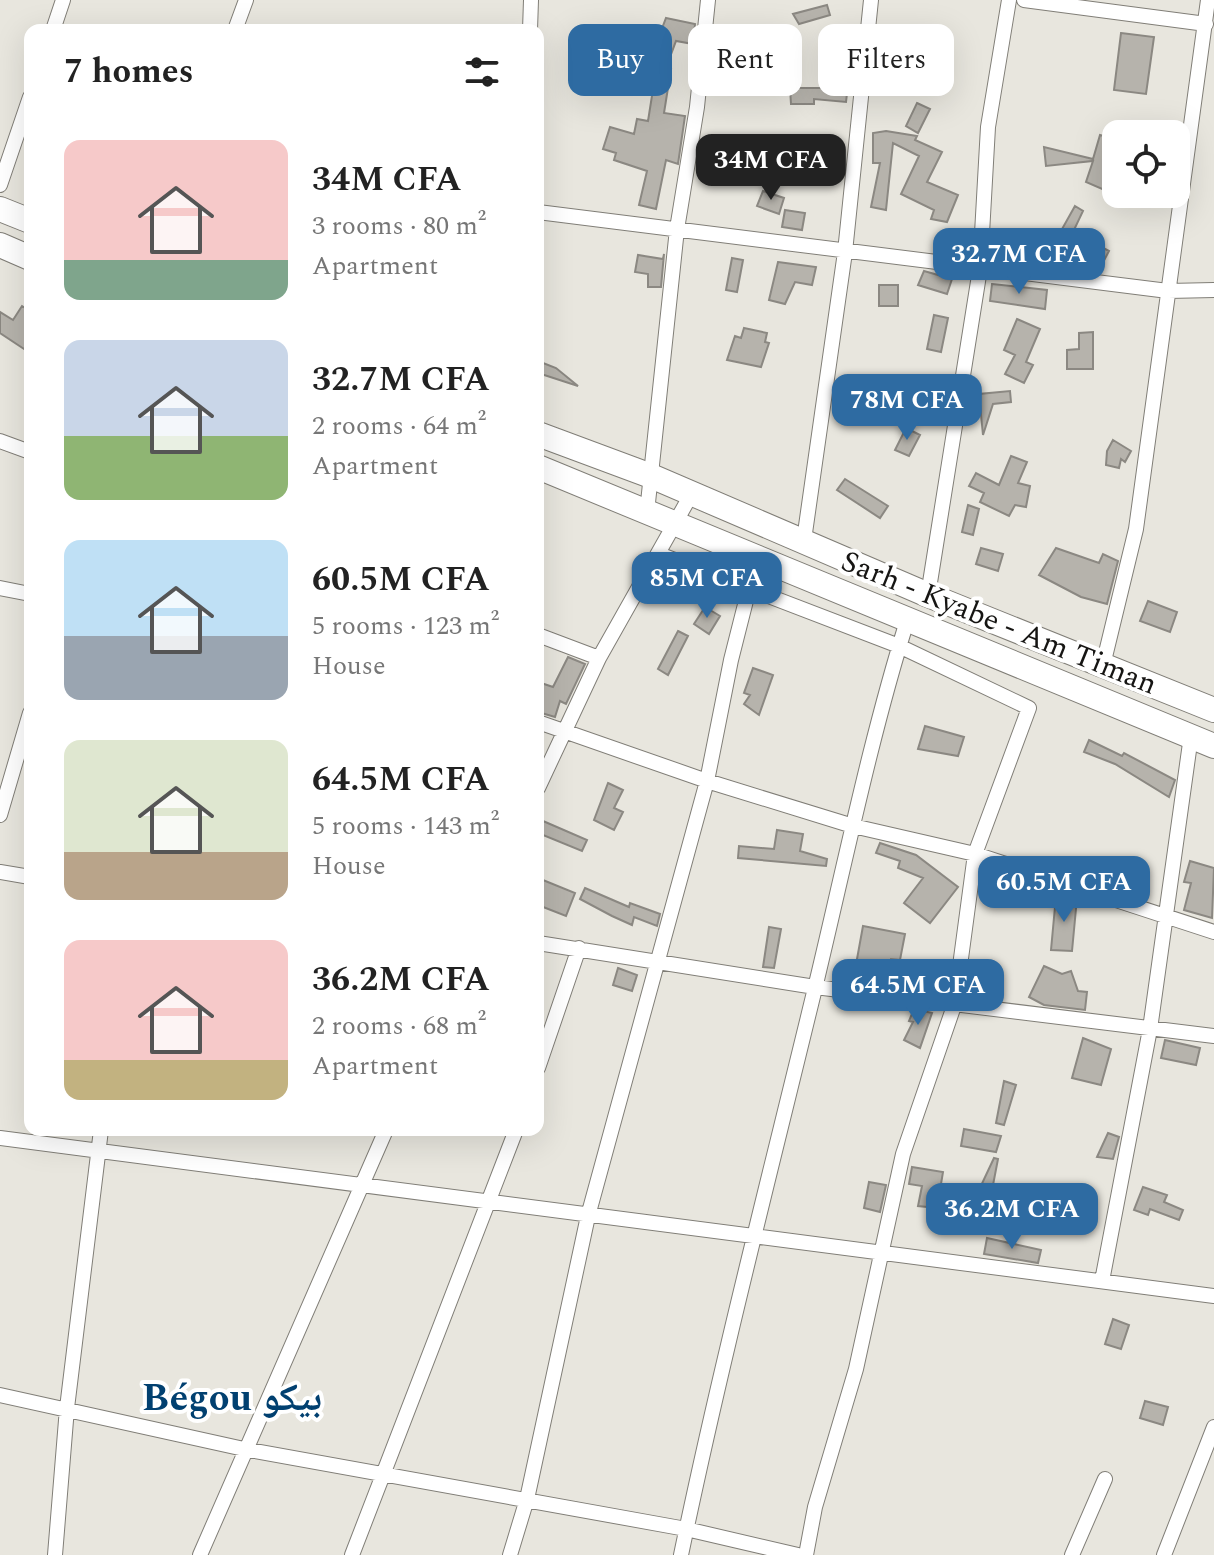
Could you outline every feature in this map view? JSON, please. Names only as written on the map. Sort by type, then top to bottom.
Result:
[{"type":"highway","points":[[0,209],[24,219]]},
{"type":"highway","points":[[0,245],[24,255]]},
{"type":"highway","name":"Sarh - Kyabe - Am Timan","points":[[544,436],[651,476],[928,595],[1214,710]]},
{"type":"highway","name":"Sarh - Kyabe - Am Timan","points":[[544,469],[1214,746]]},
{"type":"street","points":[[55,24],[63,0]]},
{"type":"street","points":[[237,24],[246,0]]},
{"type":"street","points":[[530,24],[531,0]]},
{"type":"street","points":[[647,512],[677,229],[697,107],[708,0]]},
{"type":"street","points":[[804,540],[845,252],[871,0]]},
{"type":"street","points":[[928,595],[980,269],[988,127],[1009,0]]},
{"type":"street","points":[[1024,0],[1206,24]]},
{"type":"street","points":[[1103,665],[1136,529],[1208,0]]},
{"type":"street","points":[[0,185],[24,115]]},
{"type":"street","points":[[544,213],[1168,291],[1214,290]]},
{"type":"street","points":[[0,441],[24,450]]},
{"type":"street","points":[[544,774],[563,728],[599,658],[692,493]]},
{"type":"street","points":[[659,554],[899,646],[1029,708],[975,854],[955,1003],[903,1154],[856,1369],[815,1507],[806,1555]]},
{"type":"street","points":[[510,1555],[527,1499],[588,1216],[707,781],[757,557]]},
{"type":"street","points":[[0,588],[24,593]]},
{"type":"street","points":[[681,1555],[752,1235],[815,987],[879,710],[907,621]]},
{"type":"street","points":[[544,637],[599,658]]},
{"type":"street","points":[[967,678],[978,651]]},
{"type":"street","points":[[544,723],[707,781],[853,826],[975,854],[1164,919],[1214,932]]},
{"type":"street","points":[[0,815],[24,733]]},
{"type":"street","points":[[1102,1281],[1150,1029],[1191,736]]},
{"type":"street","points":[[0,872],[24,876]]},
{"type":"street","points":[[544,944],[815,987],[1214,1036]]},
{"type":"street","points":[[544,1050],[579,948]]},
{"type":"street","points":[[55,1555],[67,1408],[100,1136]]},
{"type":"street","points":[[200,1555],[383,1136]]},
{"type":"street","points":[[352,1555],[491,1203],[514,1136]]},
{"type":"street","points":[[0,1138],[1214,1296]]},
{"type":"street","points":[[0,1395],[244,1449],[686,1529],[798,1555]]},
{"type":"street","points":[[1164,1555],[1214,1427]]},
{"type":"street","points":[[1072,1555],[1105,1479]]},
{"type":"building","points":[[827,5],[830,15],[799,24],[793,14]]},
{"type":"building","points":[[666,18],[695,24],[688,24],[688,43],[676,41],[672,52],[672,24],[664,24]]},
{"type":"building","points":[[1121,33],[1154,37],[1146,94],[1114,90]]},
{"type":"building","points":[[802,88],[818,88],[818,96],[847,96],[846,102],[814,99],[814,104],[791,104],[790,96],[802,96]]},
{"type":"building","points":[[652,96],[667,96],[664,113],[685,116],[678,164],[666,160],[656,209],[639,205],[647,171],[614,160],[616,153],[603,149],[610,127],[634,134],[637,119],[648,121]]},
{"type":"building","points":[[917,103],[930,109],[918,133],[906,126]]},
{"type":"building","points":[[886,131],[917,136],[915,140],[942,152],[927,182],[958,195],[947,222],[931,219],[934,210],[901,194],[919,156],[893,143],[886,210],[871,207],[880,163],[873,163],[873,133]]},
{"type":"building","points":[[1102,136],[1102,189],[1086,182],[1093,161],[1046,166],[1044,147],[1093,159]]},
{"type":"building","points":[[828,139],[842,142],[839,163],[825,161]]},
{"type":"building","points":[[763,191],[784,198],[779,214],[757,206]]},
{"type":"building","points":[[1075,206],[1083,211],[1073,232],[1109,251],[1099,270],[1085,263],[1089,256],[1057,238]]},
{"type":"building","points":[[785,210],[805,213],[802,230],[782,227]]},
{"type":"building","points":[[664,254],[661,287],[648,287],[648,274],[635,272],[638,255],[663,259]]},
{"type":"building","points":[[732,258],[743,260],[737,292],[726,290]]},
{"type":"building","points":[[778,262],[816,267],[812,285],[795,282],[785,304],[769,300]]},
{"type":"building","points":[[924,271],[952,279],[947,294],[918,285]]},
{"type":"building","points":[[992,284],[1047,290],[1045,309],[990,301]]},
{"type":"building","points":[[879,285],[898,285],[898,306],[879,306]]},
{"type":"building","points":[[24,307],[24,349],[0,333],[0,312],[13,320]]},
{"type":"building","points":[[934,315],[948,318],[941,352],[927,349]]},
{"type":"building","points":[[1017,319],[1040,329],[1026,362],[1033,365],[1024,383],[1005,374],[1015,355],[1004,350]]},
{"type":"building","points":[[744,328],[767,333],[765,342],[769,343],[761,367],[727,360],[735,336],[741,338]]},
{"type":"building","points":[[1093,332],[1093,369],[1067,369],[1067,350],[1079,349],[1079,333]]},
{"type":"building","points":[[544,363],[556,368],[578,386],[544,375]]},
{"type":"building","points":[[1010,391],[1011,402],[993,404],[983,435],[979,394]]},
{"type":"building","points":[[906,428],[920,435],[909,456],[895,450]]},
{"type":"building","points":[[1113,440],[1131,451],[1125,462],[1121,459],[1119,468],[1106,465],[1107,451]]},
{"type":"building","points":[[1011,456],[1027,462],[1018,483],[1030,486],[1026,507],[1015,505],[1009,516],[980,502],[984,493],[969,486],[976,473],[999,485]]},
{"type":"building","points":[[845,479],[888,506],[880,518],[837,490]]},
{"type":"building","points":[[968,505],[979,509],[973,535],[962,532]]},
{"type":"building","points":[[981,548],[1003,554],[998,571],[976,564]]},
{"type":"building","points":[[1056,548],[1099,563],[1103,554],[1118,561],[1107,604],[1081,597],[1039,575]]},
{"type":"building","points":[[1148,601],[1177,612],[1170,632],[1140,621]]},
{"type":"building","points":[[705,607],[720,616],[709,634],[694,624]]},
{"type":"building","points":[[678,631],[688,636],[668,675],[658,669]]},
{"type":"building","points":[[568,657],[585,664],[566,704],[560,701],[555,717],[544,714],[544,684],[553,687]]},
{"type":"building","points":[[753,668],[773,675],[759,715],[744,704],[750,695],[744,693]]},
{"type":"building","points":[[925,726],[964,737],[958,756],[918,749]]},
{"type":"building","points":[[1089,740],[1122,756],[1124,753],[1175,780],[1169,797],[1115,764],[1084,752]]},
{"type":"building","points":[[608,783],[623,790],[614,808],[623,812],[614,830],[594,820]]},
{"type":"building","points":[[544,821],[587,840],[582,851],[544,835]]},
{"type":"building","points":[[777,830],[803,834],[800,851],[827,859],[826,866],[738,858],[739,846],[774,849]]},
{"type":"building","points":[[880,843],[916,855],[958,887],[930,923],[904,903],[923,878],[898,868],[900,861],[876,853]]},
{"type":"building","points":[[1190,861],[1214,868],[1212,918],[1184,910],[1191,883],[1184,882]]},
{"type":"building","points":[[544,880],[575,893],[566,916],[544,907]]},
{"type":"building","points":[[585,888],[629,907],[630,903],[660,914],[657,926],[634,917],[632,925],[612,916],[580,899]]},
{"type":"building","points":[[1056,896],[1077,898],[1072,951],[1051,950]]},
{"type":"building","points":[[863,926],[905,934],[900,960],[891,959],[888,976],[855,970]]},
{"type":"building","points":[[769,927],[781,929],[774,968],[763,967]]},
{"type":"building","points":[[1044,966],[1062,974],[1071,971],[1078,991],[1087,992],[1085,1010],[1044,1005],[1029,997]]},
{"type":"building","points":[[618,968],[637,975],[632,991],[613,985]]},
{"type":"building","points":[[914,1009],[932,1013],[920,1048],[904,1040],[913,1022],[909,1021]]},
{"type":"building","points":[[1083,1038],[1111,1049],[1101,1085],[1072,1078]]},
{"type":"building","points":[[1165,1040],[1200,1048],[1196,1065],[1161,1058]]},
{"type":"building","points":[[1004,1081],[1016,1085],[1004,1125],[996,1123]]},
{"type":"building","points":[[964,1129],[1001,1136],[996,1152],[961,1146]]},
{"type":"building","points":[[1108,1133],[1119,1137],[1113,1159],[1097,1157]]},
{"type":"building","points":[[994,1158],[998,1159],[993,1185],[997,1187],[985,1213],[971,1207]]},
{"type":"building","points":[[912,1167],[943,1172],[937,1208],[918,1206],[922,1186],[909,1184]]},
{"type":"building","points":[[869,1182],[886,1185],[880,1212],[864,1208]]},
{"type":"building","points":[[1143,1187],[1167,1195],[1164,1202],[1183,1210],[1179,1220],[1150,1209],[1148,1215],[1134,1210]]},
{"type":"building","points":[[987,1238],[1041,1250],[1038,1263],[984,1254]]},
{"type":"building","points":[[1113,1319],[1129,1325],[1121,1349],[1105,1344]]},
{"type":"building","points":[[1145,1401],[1168,1407],[1163,1425],[1140,1418]]},
{"type":"district","name":"Bégou بيكو","points":[[232,1399]]}]
